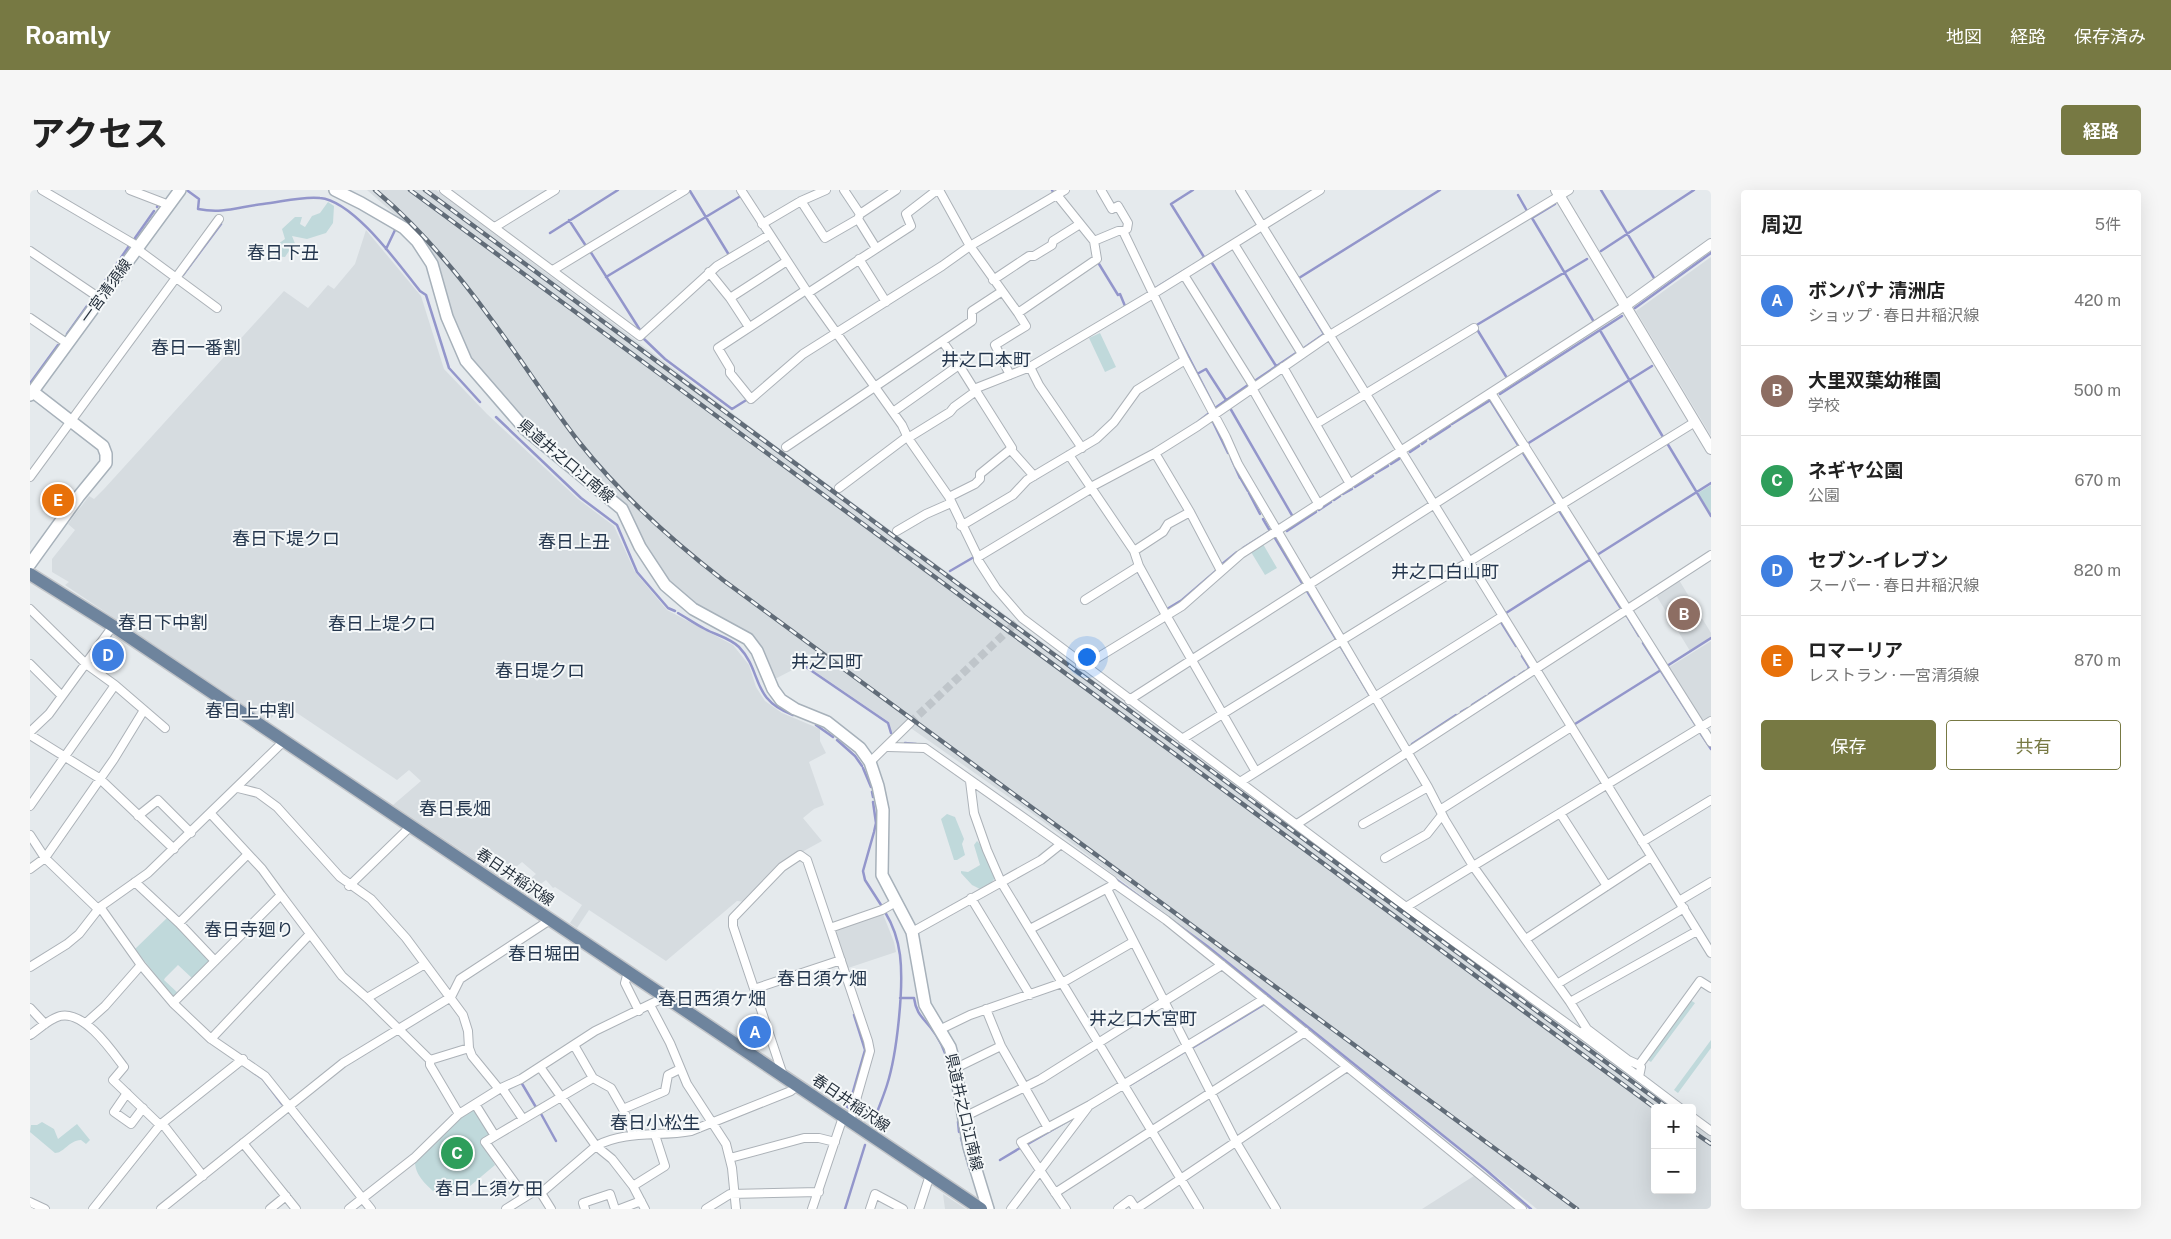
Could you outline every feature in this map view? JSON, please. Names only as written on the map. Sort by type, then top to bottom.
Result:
[{"type":"main road","name":"一宮清須線","points":[[30,564],[79,496],[106,463],[106,454],[103,446],[31,392],[180,190]]},
{"type":"main road","name":"県道井之口江南線","points":[[335,190],[361,202],[404,228],[417,241],[432,264],[447,317],[466,361],[525,429],[622,509],[640,547],[665,585],[692,609],[748,639],[757,651],[773,689],[782,700],[795,709],[827,722],[860,748],[870,762],[883,810],[882,875],[912,932],[916,945],[921,991],[925,1005],[950,1047],[956,1068],[970,1147],[988,1209]]},
{"type":"main road","name":"春日井稲沢線","points":[[30,574],[113,626],[981,1209]]},
{"type":"street","points":[[42,190],[138,248],[217,308]]},
{"type":"street","points":[[130,190],[169,205]]},
{"type":"street","points":[[444,190],[554,270],[640,336],[710,272],[769,235]]},
{"type":"street","points":[[494,227],[555,190]]},
{"type":"street","points":[[554,270],[685,190]]},
{"type":"street","points":[[741,190],[807,292],[893,412],[950,500],[978,558],[1001,594],[1022,618],[1406,907],[1583,1031],[1639,1065]]},
{"type":"street","points":[[762,224],[801,201],[826,190]]},
{"type":"street","points":[[844,190],[876,248]]},
{"type":"street","points":[[801,201],[825,238],[896,190]]},
{"type":"street","points":[[1010,375],[995,346],[1026,326],[970,246],[938,190],[906,214],[911,226],[718,348],[730,368],[730,372],[751,399],[803,354],[970,246],[1060,192],[1080,224],[1094,241],[1097,259],[1018,313]]},
{"type":"street","points":[[1094,241],[1127,229],[1128,223],[1118,206],[1112,209],[1101,190]]},
{"type":"street","points":[[1240,190],[1711,953]]},
{"type":"street","points":[[838,488],[908,437],[935,422],[975,390],[1030,367],[1153,294],[1320,190]]},
{"type":"street","points":[[978,558],[1092,487],[1155,453],[1330,335],[1558,193],[1569,190]]},
{"type":"street","points":[[1558,193],[1711,449]]},
{"type":"street","points":[[30,477],[219,219]]},
{"type":"street","points":[[993,280],[1029,256],[1034,256],[1052,245],[1054,240],[1080,224]]},
{"type":"street","points":[[1123,231],[1238,464],[1473,866],[1570,1002],[1583,1031],[1675,1104]]},
{"type":"street","points":[[1234,244],[1302,354]]},
{"type":"street","points":[[978,558],[978,566],[992,591],[1017,622],[1075,664],[1084,666],[1182,606],[1241,554],[1625,306],[1711,244]]},
{"type":"street","points":[[30,251],[101,299]]},
{"type":"street","points":[[859,259],[886,302]]},
{"type":"street","points":[[730,298],[787,261]]},
{"type":"street","points":[[710,272],[730,298],[748,328]]},
{"type":"street","points":[[1184,275],[1253,388],[1319,505]]},
{"type":"street","points":[[786,447],[943,342],[972,321],[972,310],[1002,292]]},
{"type":"street","points":[[30,318],[68,344]]},
{"type":"street","points":[[1316,424],[1474,328]]},
{"type":"street","points":[[943,342],[1012,448],[1010,449],[1034,476]]},
{"type":"street","points":[[961,526],[1013,495],[1019,486],[1034,476],[1096,439],[1114,422],[1137,390],[1185,360]]},
{"type":"street","points":[[893,412],[959,365]]},
{"type":"street","points":[[1030,367],[1039,385],[1082,448]]},
{"type":"street","points":[[1283,367],[1350,484]]},
{"type":"street","points":[[1491,393],[1711,742]]},
{"type":"street","points":[[1182,739],[1695,422]]},
{"type":"street","points":[[1129,700],[1524,446]]},
{"type":"street","points":[[897,531],[975,484],[982,476],[980,474],[1010,449]]},
{"type":"street","points":[[1155,453],[1190,512],[1221,571]]},
{"type":"street","points":[[1069,455],[1134,551],[1139,566],[1166,615],[1256,772]]},
{"type":"street","points":[[1134,551],[1162,532],[1168,524],[1190,512]]},
{"type":"street","points":[[1297,824],[1711,555]]},
{"type":"street","points":[[1085,600],[1139,566]]},
{"type":"street","points":[[30,609],[86,664],[115,685],[164,728]]},
{"type":"street","points":[[1240,782],[1503,616]]},
{"type":"street","points":[[113,626],[49,714],[30,734],[98,778],[174,849]]},
{"type":"street","points":[[30,664],[62,696]]},
{"type":"street","points":[[30,806],[115,685]]},
{"type":"street","points":[[30,869],[45,858],[98,778],[114,759],[144,710]]},
{"type":"street","points":[[1406,907],[1711,721]]},
{"type":"street","points":[[870,762],[888,747],[910,724]]},
{"type":"street","points":[[1385,858],[1427,834],[1441,812],[1571,727]]},
{"type":"street","points":[[30,967],[79,934],[99,908],[148,873],[284,742]]},
{"type":"street","points":[[888,747],[925,748],[1112,880],[1166,920],[1522,1209]]},
{"type":"street","points":[[970,780],[974,813],[1001,882],[1199,1209]]},
{"type":"street","points":[[1364,824],[1428,787]]},
{"type":"street","points":[[238,788],[258,793],[276,807],[350,886],[371,899],[406,938],[463,1015],[468,1030],[469,1048],[472,1056],[500,1088],[523,1119]]},
{"type":"street","points":[[138,816],[158,800],[191,833]]},
{"type":"street","points":[[1642,842],[1711,800]]},
{"type":"street","points":[[1560,813],[1607,886]]},
{"type":"street","points":[[211,814],[262,869],[342,976],[430,1060],[430,1065],[459,1114]]},
{"type":"street","points":[[350,886],[411,826]]},
{"type":"street","points":[[30,836],[45,858],[99,908],[140,965],[173,1003],[211,1039],[266,1076],[371,1209]]},
{"type":"street","points":[[912,932],[1041,860],[1061,844]]},
{"type":"street","points":[[179,923],[248,854]]},
{"type":"street","points":[[782,1075],[733,918],[782,867],[800,855],[807,860],[870,1051],[812,1209]]},
{"type":"street","points":[[1526,939],[1651,856]]},
{"type":"street","points":[[135,882],[179,923],[215,961]]},
{"type":"street","points":[[1679,901],[1711,882]]},
{"type":"street","points":[[1030,929],[1115,884]]},
{"type":"street","points":[[1107,889],[1210,1094],[1276,1209]]},
{"type":"street","points":[[173,1003],[281,895]]},
{"type":"street","points":[[970,898],[1030,995]]},
{"type":"street","points":[[830,928],[882,910],[896,902]]},
{"type":"street","points":[[1557,984],[1684,908]]},
{"type":"street","points":[[161,1209],[343,1063],[451,997],[460,979],[550,920]]},
{"type":"street","points":[[1570,1002],[1697,931]]},
{"type":"street","points":[[211,1039],[310,934]]},
{"type":"street","points":[[939,1030],[986,1009],[1062,983],[1133,942]]},
{"type":"street","points":[[754,989],[841,960]]},
{"type":"street","points":[[367,998],[425,964]]},
{"type":"street","points":[[86,1023],[105,1006],[140,965]]},
{"type":"street","points":[[964,1117],[1025,1088],[1222,965]]},
{"type":"street","points":[[628,972],[625,983],[638,1011]]},
{"type":"street","points":[[1639,1065],[1700,981],[1711,988]]},
{"type":"street","points":[[350,1209],[414,1158],[459,1114],[596,1031],[664,997]]},
{"type":"street","points":[[1066,1209],[1021,1142],[1090,1104],[1264,999]]},
{"type":"street","points":[[650,1005],[670,1043],[687,1084],[726,1144],[730,1158],[736,1209]]},
{"type":"street","points":[[30,1008],[45,1024]]},
{"type":"street","points":[[986,1009],[1001,1046],[1048,1128]]},
{"type":"street","points":[[30,1035],[54,1018],[63,1015],[86,1023],[124,1067],[113,1080],[160,1125],[165,1127],[203,1176]]},
{"type":"street","points":[[1055,1193],[1305,1032]]},
{"type":"street","points":[[574,1045],[593,1078],[611,1088],[623,1109],[633,1134]]},
{"type":"street","points":[[956,1068],[1001,1046]]},
{"type":"street","points":[[430,1060],[469,1048]]},
{"type":"street","points":[[93,1209],[160,1125],[243,1059]]},
{"type":"street","points":[[1639,1065],[1641,1067],[1639,1077]]},
{"type":"street","points":[[540,1066],[596,1146],[612,1159],[633,1186],[645,1209]]},
{"type":"street","points":[[1118,1209],[1130,1200],[1136,1209],[1347,1067]]},
{"type":"street","points":[[623,1109],[665,1091],[668,1075],[680,1069]]},
{"type":"street","points":[[525,1197],[485,1142],[593,1078]]},
{"type":"street","points":[[506,1209],[533,1192],[541,1193],[596,1146],[605,1141],[633,1134],[655,1135],[691,1131],[791,1091],[797,1086]]},
{"type":"street","points":[[127,1093],[114,1112],[131,1124],[143,1108]]},
{"type":"street","points":[[476,1104],[496,1136]]},
{"type":"street","points":[[1011,1209],[1090,1104]]},
{"type":"street","points":[[1696,1120],[1711,1130]]},
{"type":"street","points":[[633,1186],[665,1166],[655,1135]]},
{"type":"street","points":[[730,1158],[804,1138],[819,1138],[835,1142]]},
{"type":"street","points":[[243,1143],[296,1209]]},
{"type":"street","points":[[919,1209],[930,1175]]},
{"type":"street","points":[[706,1209],[734,1194],[819,1192]]},
{"type":"street","points":[[541,1193],[551,1209]]},
{"type":"street","points":[[585,1209],[583,1204],[610,1194],[615,1209]]},
{"type":"street","points":[[870,1209],[875,1194],[903,1209]]},
{"type":"street","points":[[270,1209],[286,1196]]},
{"type":"street","points":[[620,1209],[641,1201]]},
{"type":"street","points":[[30,1202],[45,1209]]},
{"type":"shaded area","points":[[367,190],[436,190],[772,443],[1669,1104],[1651,1104],[1651,1194],[1696,1194],[1696,1124],[1711,1135],[1711,1209],[1537,1209],[1207,945],[1033,814],[905,724],[894,734],[890,732],[889,722],[804,664],[773,680],[765,656],[696,607],[668,584],[647,553],[632,516],[625,506],[514,413],[463,350],[434,261],[422,238]]},
{"type":"shaded area","points":[[328,202],[334,206],[333,223],[326,233],[307,239],[292,236],[296,246],[285,257],[275,256],[271,249],[285,239],[282,229],[295,217],[302,217],[300,224],[305,227],[312,216],[320,213]]},
{"type":"shaded area","points":[[366,230],[421,296],[444,369],[487,414],[578,499],[614,526],[635,572],[667,610],[733,645],[749,665],[756,687],[765,701],[782,713],[820,729],[820,741],[826,753],[809,762],[824,805],[814,809],[803,818],[822,841],[780,864],[745,902],[737,901],[666,961],[589,910],[577,928],[570,923],[582,905],[555,887],[553,888],[546,880],[527,894],[518,889],[536,874],[522,862],[503,878],[393,805],[421,781],[409,770],[397,780],[285,705],[268,721],[65,585],[69,582],[52,572],[52,559],[75,530],[68,524],[89,496],[94,499],[104,489],[284,291],[308,308],[328,285],[334,289],[355,264]]},
{"type":"shaded area","points":[[1711,257],[1711,436],[1636,311]]},
{"type":"shaded area","points":[[1100,333],[1116,367],[1105,372],[1089,338]]},
{"type":"shaded area","points":[[1711,485],[1711,514],[1698,493]]},
{"type":"shaded area","points":[[1263,544],[1277,568],[1265,575],[1251,552]]},
{"type":"shaded area","points":[[1679,580],[1711,633],[1711,637],[1690,651],[1656,595]]},
{"type":"shaded area","points":[[1711,641],[1711,717],[1701,720],[1668,668]]},
{"type":"shaded area","points":[[947,814],[955,817],[964,839],[962,844],[965,855],[957,860],[954,860],[941,819]]},
{"type":"shaded area","points":[[977,841],[983,847],[995,878],[991,883],[980,889],[972,885],[961,873],[961,871],[968,872],[980,865],[974,845]]},
{"type":"shaded area","points":[[883,914],[896,952],[848,968],[835,932],[838,928]]},
{"type":"shaded area","points":[[168,917],[209,958],[209,963],[193,979],[178,965],[165,978],[164,980],[179,994],[175,997],[172,996],[135,949]]},
{"type":"shaded area","points":[[1690,1000],[1695,1003],[1651,1062],[1646,1059]]},
{"type":"shaded area","points":[[1711,1040],[1711,1048],[1678,1093],[1674,1090]]},
{"type":"shaded area","points":[[473,1110],[477,1110],[490,1135],[482,1140],[482,1143],[495,1165],[457,1197],[450,1193],[441,1198],[421,1178],[415,1163],[460,1118]]},
{"type":"shaded area","points":[[42,1122],[54,1129],[58,1139],[77,1124],[90,1140],[86,1144],[81,1140],[77,1141],[55,1153],[30,1132],[31,1125],[37,1125]]},
{"type":"shaded area","points":[[1477,1174],[1519,1209],[1422,1209]]},
{"type":"shaded area","points":[[943,1194],[966,1209],[945,1209]]},
{"type":"waterway","points":[[550,233],[618,190]]},
{"type":"waterway","points":[[1193,190],[1171,204],[1204,257],[1201,260]]},
{"type":"waterway","points":[[1299,278],[1440,190]]},
{"type":"waterway","points":[[1601,190],[1654,278]]},
{"type":"waterway","points":[[1601,251],[1694,190]]},
{"type":"waterway","points":[[188,191],[199,199],[198,209],[223,210],[306,198],[320,198],[333,202],[347,210],[375,236],[420,291],[426,295],[449,368],[480,402]]},
{"type":"waterway","points":[[690,191],[729,255]]},
{"type":"waterway","points":[[1518,195],[1527,211]]},
{"type":"waterway","points":[[606,277],[739,197]]},
{"type":"waterway","points":[[1555,204],[1532,218],[1594,322]]},
{"type":"waterway","points":[[135,238],[154,211]]},
{"type":"waterway","points":[[569,220],[586,246]]},
{"type":"waterway","points":[[183,275],[221,224]]},
{"type":"waterway","points":[[386,249],[396,228]]},
{"type":"waterway","points":[[100,288],[129,246]]},
{"type":"waterway","points":[[590,251],[640,330]]},
{"type":"waterway","points":[[1635,308],[1711,253]]},
{"type":"waterway","points":[[1507,378],[1475,326],[1587,259]]},
{"type":"waterway","points":[[1280,261],[1324,334],[1304,348]]},
{"type":"waterway","points":[[1212,263],[1276,366]]},
{"type":"waterway","points":[[1099,264],[1118,295],[1120,294],[1125,306]]},
{"type":"waterway","points":[[1154,289],[1185,270]]},
{"type":"waterway","points":[[67,334],[92,299]]},
{"type":"waterway","points":[[1500,394],[1622,316]]},
{"type":"waterway","points":[[1168,317],[1215,408],[1248,385]]},
{"type":"waterway","points":[[1601,332],[1663,437]]},
{"type":"waterway","points":[[643,338],[665,359],[732,409],[748,399]]},
{"type":"waterway","points":[[31,382],[58,345]]},
{"type":"waterway","points":[[1256,380],[1296,353]]},
{"type":"waterway","points":[[1527,444],[1652,366]]},
{"type":"waterway","points":[[1197,374],[1206,369],[1226,400]]},
{"type":"waterway","points":[[1490,400],[1518,445]]},
{"type":"waterway","points":[[1452,424],[1489,401]]},
{"type":"waterway","points":[[1230,408],[1293,517]]},
{"type":"waterway","points":[[1199,421],[1208,414]]},
{"type":"waterway","points":[[496,417],[581,498],[617,525],[637,572],[668,608],[675,611]]},
{"type":"waterway","points":[[1213,422],[1228,453]]},
{"type":"waterway","points":[[1430,439],[1450,426]]},
{"type":"waterway","points":[[1422,444],[1426,441]]},
{"type":"waterway","points":[[1667,443],[1711,516]]},
{"type":"waterway","points":[[1410,452],[1419,446]]},
{"type":"waterway","points":[[1523,453],[1555,503]]},
{"type":"waterway","points":[[1231,458],[1240,478]]},
{"type":"waterway","points":[[1391,464],[1399,459]]},
{"type":"waterway","points":[[1376,473],[1388,466]]},
{"type":"waterway","points":[[1355,487],[1373,476]]},
{"type":"waterway","points":[[1241,479],[1248,491]]},
{"type":"waterway","points":[[1597,555],[1711,483]]},
{"type":"waterway","points":[[1343,494],[1352,489]]},
{"type":"waterway","points":[[1249,493],[1260,514]]},
{"type":"waterway","points":[[1334,500],[1340,496]]},
{"type":"waterway","points":[[1319,510],[1331,502]]},
{"type":"waterway","points":[[1287,531],[1316,512]]},
{"type":"waterway","points":[[1560,512],[1620,607]]},
{"type":"waterway","points":[[1243,548],[1270,531],[1263,519]]},
{"type":"waterway","points":[[1275,538],[1302,583]]},
{"type":"waterway","points":[[1221,565],[1237,552]]},
{"type":"waterway","points":[[950,571],[974,557]]},
{"type":"waterway","points":[[1506,613],[1591,559]]},
{"type":"waterway","points":[[1167,609],[1182,600],[1217,570]]},
{"type":"waterway","points":[[1138,572],[1154,601]]},
{"type":"waterway","points":[[1307,591],[1336,639]]},
{"type":"waterway","points":[[678,613],[739,647],[752,666],[763,693],[779,709],[793,715]]},
{"type":"waterway","points":[[1627,616],[1639,636]]},
{"type":"waterway","points":[[1501,622],[1516,646]]},
{"type":"waterway","points":[[1667,666],[1711,638]]},
{"type":"waterway","points":[[1643,643],[1695,724]]},
{"type":"waterway","points":[[1341,647],[1369,694]]},
{"type":"waterway","points":[[1522,656],[1529,667],[1528,669]]},
{"type":"waterway","points":[[803,665],[888,723],[891,733]]},
{"type":"waterway","points":[[1575,724],[1661,670]]},
{"type":"waterway","points":[[1519,675],[1525,671]]},
{"type":"waterway","points":[[1489,694],[1515,677]]},
{"type":"waterway","points":[[1472,705],[1486,696]]},
{"type":"waterway","points":[[1461,712],[1468,708]]},
{"type":"waterway","points":[[1412,744],[1456,715]]},
{"type":"waterway","points":[[816,725],[833,737]]},
{"type":"waterway","points":[[1701,734],[1711,749]]},
{"type":"waterway","points":[[837,740],[855,756],[862,766]]},
{"type":"waterway","points":[[905,743],[916,744]]},
{"type":"waterway","points":[[863,768],[871,787]]},
{"type":"waterway","points":[[872,792],[873,797]]},
{"type":"waterway","points":[[873,802],[876,823],[863,871],[865,880],[883,908]]},
{"type":"waterway","points":[[1080,853],[1207,946],[1486,1170],[1531,1209]]},
{"type":"waterway","points":[[873,1124],[891,1072],[897,1039],[900,1002],[901,969],[899,949],[893,927],[885,912]]},
{"type":"waterway","points":[[900,998],[914,998],[922,1018],[937,1036],[948,1063]]},
{"type":"waterway","points":[[1192,1048],[1263,1005]]},
{"type":"waterway","points":[[852,1095],[865,1050],[854,1015]]},
{"type":"waterway","points":[[1130,1085],[1186,1051]]},
{"type":"waterway","points":[[253,1072],[263,1079],[282,1104]]},
{"type":"waterway","points":[[519,1083],[521,1082],[537,1109]]},
{"type":"waterway","points":[[496,1095],[502,1092]]},
{"type":"waterway","points":[[846,1106],[849,1108],[850,1103]]},
{"type":"waterway","points":[[540,1112],[556,1141]]},
{"type":"waterway","points":[[291,1114],[308,1136]]},
{"type":"waterway","points":[[1026,1145],[1075,1117]]},
{"type":"waterway","points":[[958,1122],[959,1132]]},
{"type":"waterway","points":[[961,1138],[967,1160]]},
{"type":"waterway","points":[[845,1209],[865,1145]]},
{"type":"waterway","points":[[1000,1160],[1020,1148]]},
{"type":"waterway","points":[[968,1164],[971,1171]]},
{"type":"tunnel","points":[[910,723],[1016,623]]},
{"type":"railway","points":[[375,190],[423,235],[465,284],[579,442],[595,461],[647,516],[684,549],[723,580],[1577,1209]]},
{"type":"railway","points":[[410,190],[1651,1105]]},
{"type":"railway","points":[[425,190],[1663,1104]]},
{"type":"railway","points":[[1696,1134],[1711,1144]]},
{"type":"place","name":"ロマーリア","points":[[58,500]]},
{"type":"place","name":"大里双葉幼稚園","points":[[1684,614]]},
{"type":"place","name":"セブン-イレブン","points":[[108,655]]},
{"type":"place","name":"ボンパナ 清洲店","points":[[755,1032]]},
{"type":"place","name":"ネギヤ公園","points":[[457,1153]]},
{"type":"district","name":"春日下丑","points":[[283,253]]},
{"type":"district","name":"春日一番割","points":[[196,348]]},
{"type":"district","name":"井之口本町","points":[[986,360]]},
{"type":"district","name":"春日下堤クロ","points":[[286,539]]},
{"type":"district","name":"春日上丑","points":[[574,542]]},
{"type":"district","name":"井之口白山町","points":[[1445,572]]},
{"type":"district","name":"春日下中割","points":[[163,623]]},
{"type":"district","name":"春日上堤クロ","points":[[382,624]]},
{"type":"district","name":"井之口町","points":[[827,662]]},
{"type":"district","name":"春日堤クロ","points":[[540,671]]},
{"type":"district","name":"春日上中割","points":[[250,711]]},
{"type":"district","name":"春日長畑","points":[[455,809]]},
{"type":"district","name":"春日寺廻り","points":[[249,930]]},
{"type":"district","name":"春日堀田","points":[[544,954]]},
{"type":"district","name":"春日須ケ畑","points":[[822,979]]},
{"type":"district","name":"春日西須ケ畑","points":[[712,999]]},
{"type":"district","name":"井之口大宮町","points":[[1143,1019]]},
{"type":"district","name":"春日小松生","points":[[655,1123]]},
{"type":"district","name":"春日上須ケ田","points":[[489,1189]]}]
